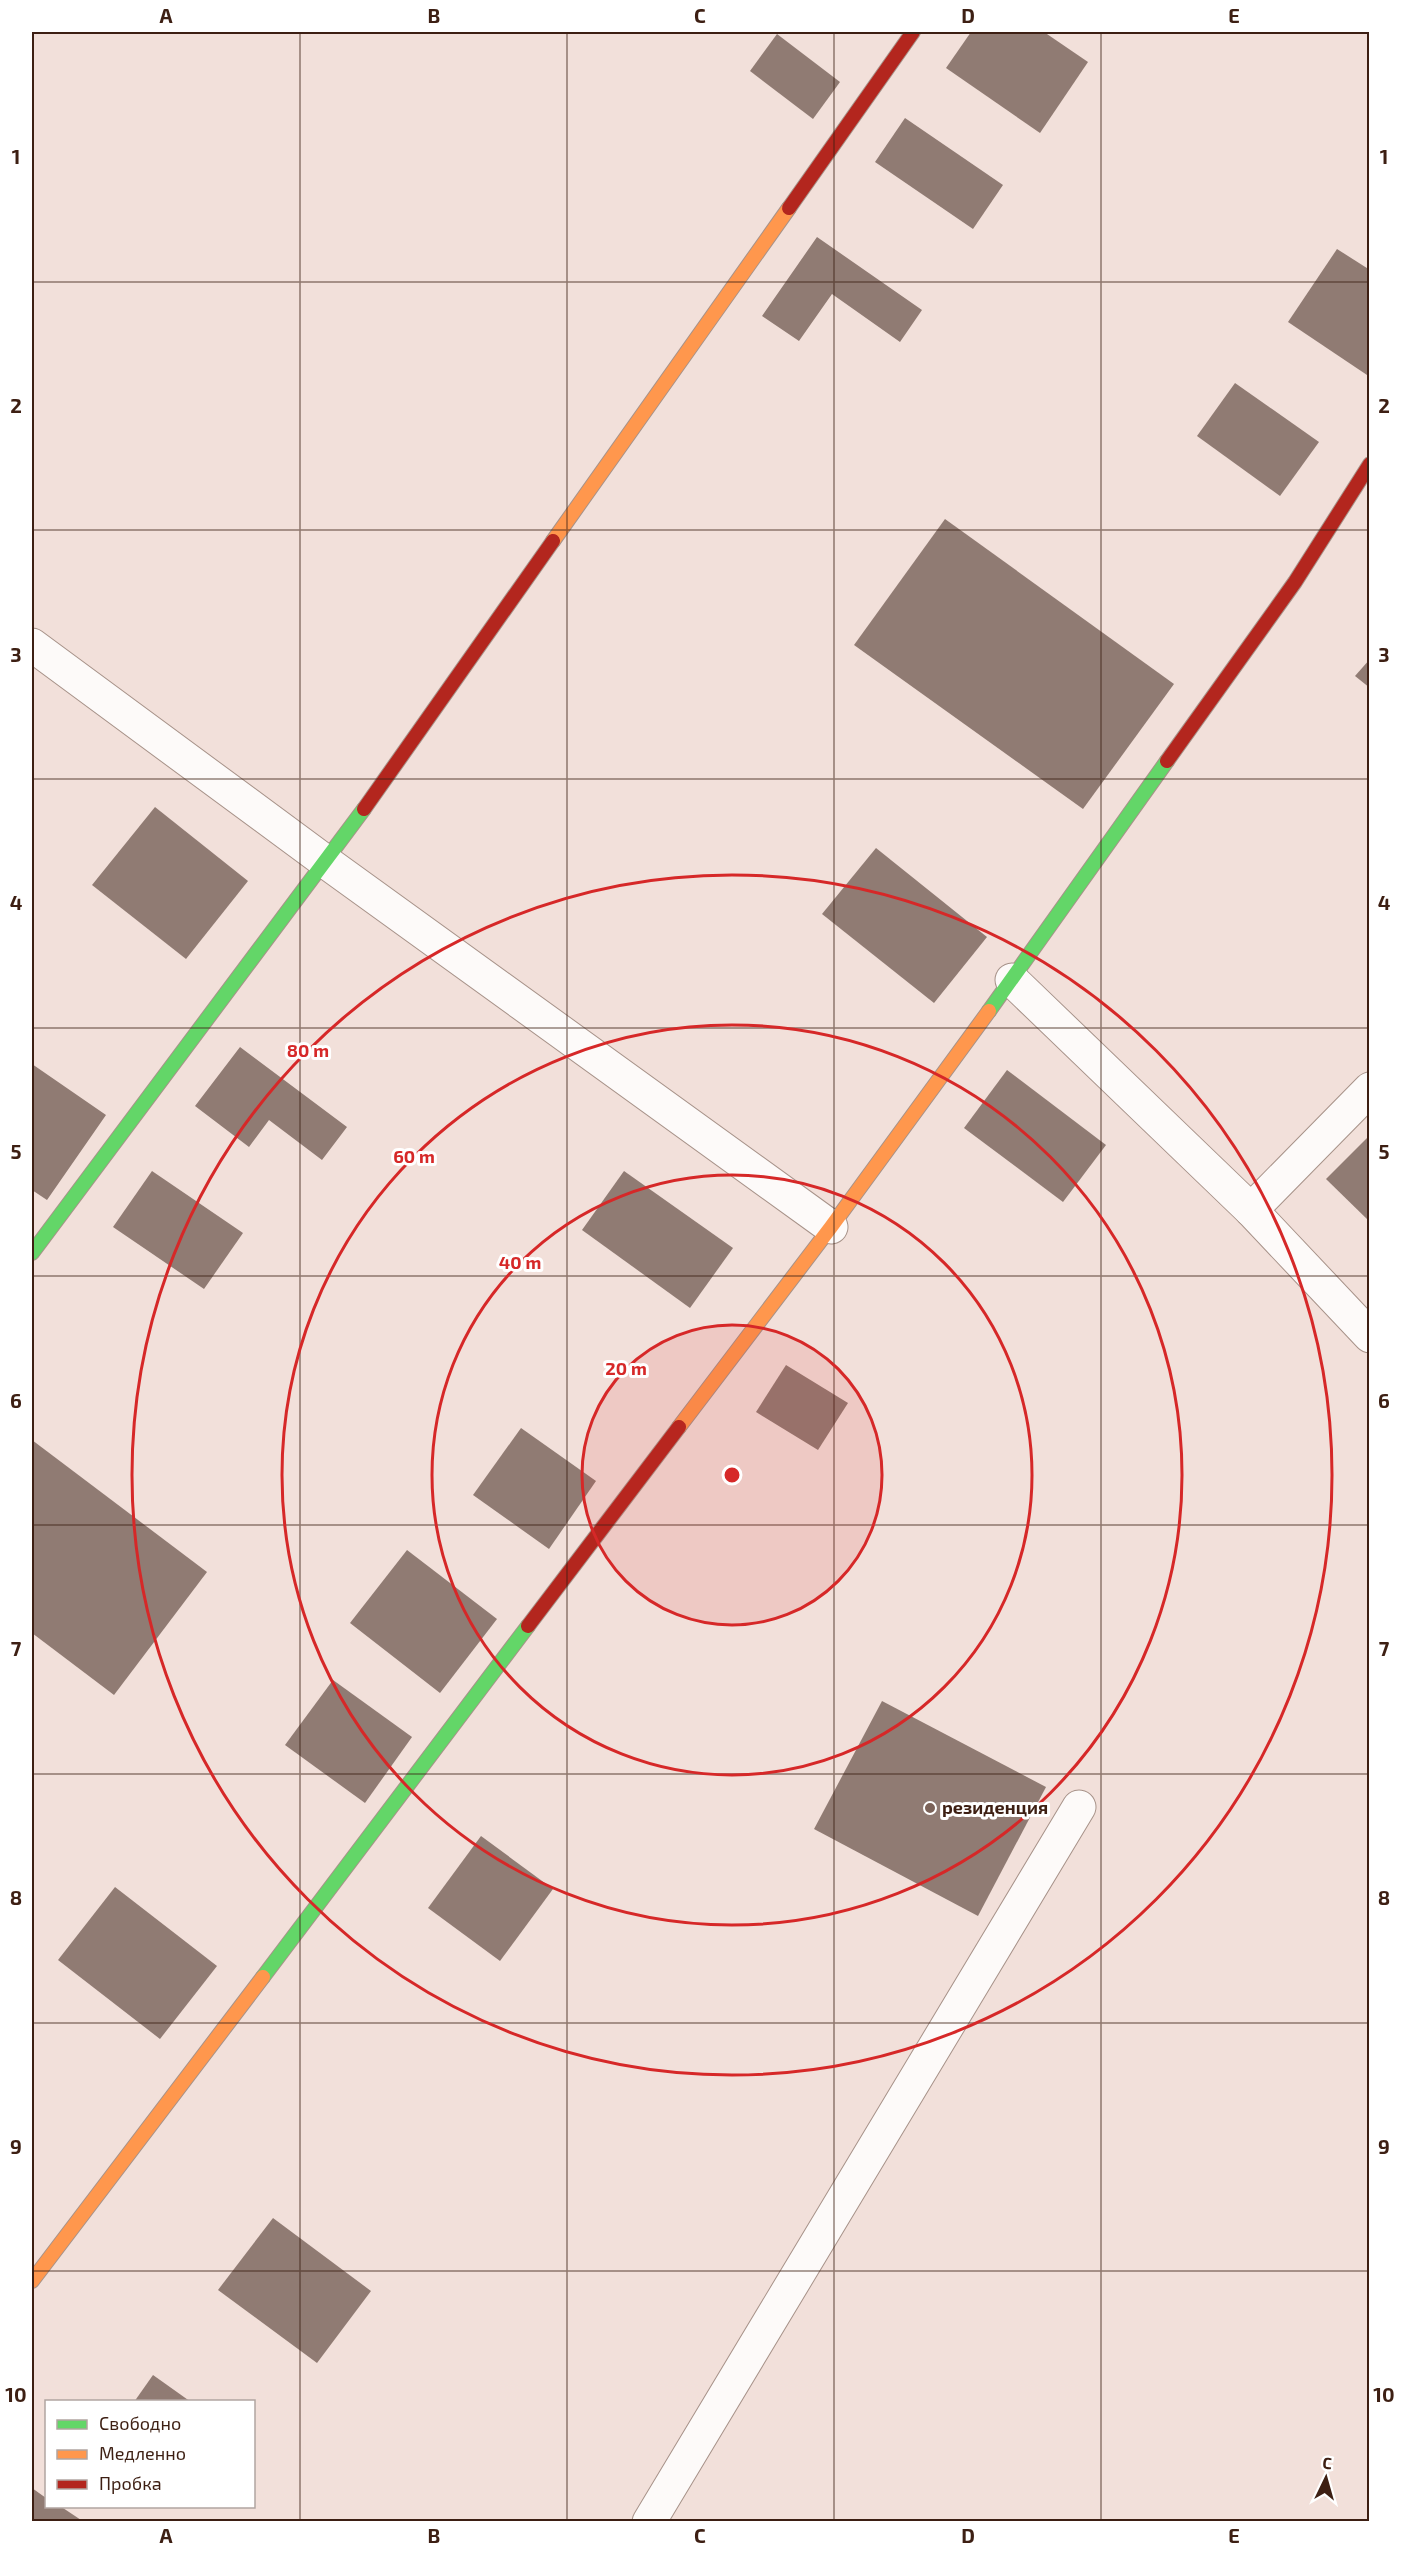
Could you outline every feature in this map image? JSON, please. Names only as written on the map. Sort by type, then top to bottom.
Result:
[{"type":"street","points":[[32,1252],[326,862],[913,32]]},
{"type":"street","points":[[32,2281],[831,1227],[1012,980],[1295,582],[1370,464]]},
{"type":"street","points":[[32,645],[326,862],[831,1227]]},
{"type":"street","points":[[1012,980],[1251,1210],[1370,1336]]},
{"type":"street","points":[[1251,1210],[1370,1089]]},
{"type":"street","points":[[649,2522],[1079,1807]]},
{"type":"building","points":[[971,32],[1044,32],[1088,62],[1040,133],[946,68]]},
{"type":"building","points":[[777,34],[840,82],[813,119],[750,71]]},
{"type":"building","points":[[905,118],[1003,185],[973,229],[875,162]]},
{"type":"building","points":[[817,237],[922,310],[900,342],[832,294],[799,341],[762,316]]},
{"type":"building","points":[[1337,249],[1370,270],[1370,377],[1288,322]]},
{"type":"building","points":[[1235,383],[1319,442],[1280,496],[1197,436]]},
{"type":"building","points":[[945,519],[1174,684],[1083,809],[854,645]]},
{"type":"building","points":[[1370,659],[1370,688],[1355,676]]},
{"type":"building","points":[[155,807],[248,881],[186,959],[92,885]]},
{"type":"building","points":[[876,848],[987,937],[934,1003],[822,914]]},
{"type":"building","points":[[240,1047],[347,1127],[322,1160],[269,1120],[249,1147],[195,1106]]},
{"type":"building","points":[[32,1064],[106,1115],[47,1200],[32,1190],[32,1127],[34,1123],[32,1121]]},
{"type":"building","points":[[1007,1070],[1106,1145],[1063,1202],[964,1128]]},
{"type":"building","points":[[1370,1135],[1370,1222],[1326,1179]]},
{"type":"building","points":[[152,1171],[243,1233],[204,1289],[113,1227]]},
{"type":"building","points":[[624,1171],[733,1248],[690,1308],[582,1230]]},
{"type":"building","points":[[786,1365],[848,1403],[818,1450],[756,1412]]},
{"type":"building","points":[[521,1428],[596,1481],[549,1549],[473,1495]]},
{"type":"building","points":[[32,1440],[207,1572],[114,1695],[32,1633]]},
{"type":"building","points":[[407,1550],[497,1619],[440,1693],[350,1623]]},
{"type":"building","points":[[333,1680],[412,1737],[365,1803],[285,1745]]},
{"type":"building","name":"резиденция","points":[[882,1701],[1046,1787],[978,1916],[814,1829]]},
{"type":"building","points":[[481,1836],[553,1889],[500,1961],[428,1908]]},
{"type":"building","points":[[115,1887],[217,1966],[160,2039],[58,1960]]},
{"type":"building","points":[[273,2218],[371,2291],[317,2363],[218,2290]]},
{"type":"building","points":[[153,2375],[188,2400],[135,2400]]},
{"type":"building","points":[[32,2488],[45,2497],[45,2508],[63,2508],[84,2522],[32,2522]]},
{"type":"traffic: fast","points":[[989,1011],[1167,761]]},
{"type":"traffic: fast","points":[[32,1253],[364,809]]},
{"type":"traffic: fast","points":[[263,1977],[528,1626]]},
{"type":"traffic: slow","points":[[553,541],[789,208]]},
{"type":"traffic: slow","points":[[679,1427],[831,1227],[989,1011]]},
{"type":"traffic: slow","points":[[32,2281],[263,1977]]},
{"type":"traffic: jam","points":[[789,208],[913,32]]},
{"type":"traffic: jam","points":[[1167,761],[1295,582],[1370,464]]},
{"type":"traffic: jam","points":[[364,809],[553,541]]},
{"type":"traffic: jam","points":[[528,1626],[679,1427]]},
{"type":"place","name":"резиденция","points":[[930,1808]]}]
